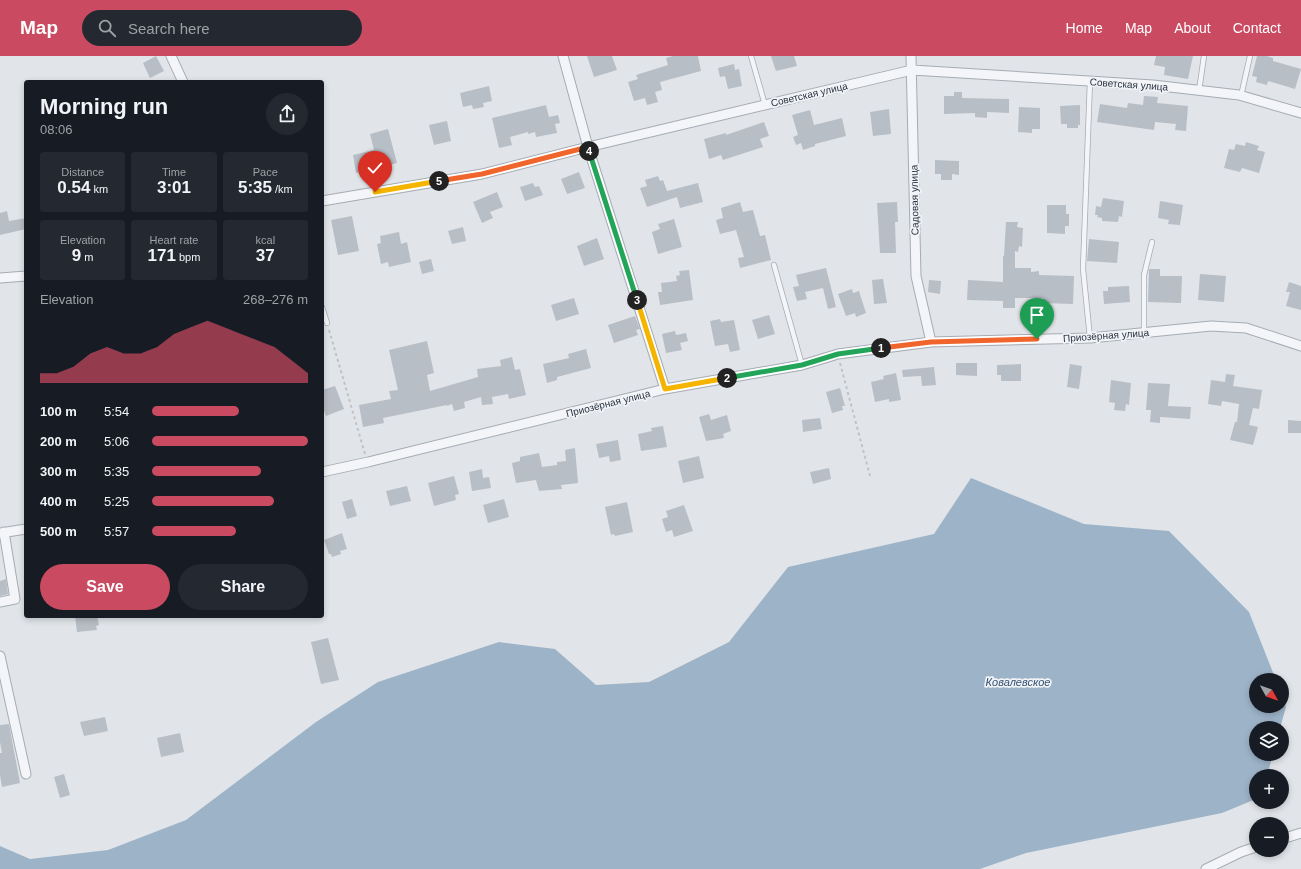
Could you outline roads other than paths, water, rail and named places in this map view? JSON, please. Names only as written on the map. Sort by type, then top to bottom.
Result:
[{"type":"street","points":[[171,56],[182,80]]},
{"type":"street","points":[[563,56],[588,147],[665,389]]},
{"type":"street","name":"Садовая улица","points":[[911,56],[916,276],[931,342]]},
{"type":"street","name":"Советская улица","points":[[324,201],[482,174],[588,147],[912,70],[1153,85],[1241,96],[1301,113]]},
{"type":"street","points":[[0,278],[24,276]]},
{"type":"street","name":"Приозёрная улица","points":[[324,472],[665,389],[802,365],[838,354],[931,342],[1090,338],[1211,326],[1246,328],[1300,347]]},
{"type":"street","points":[[0,602],[15,599],[2,532],[24,530]]},
{"type":"street","points":[[0,656],[26,774]]},
{"type":"street","points":[[1289,837],[1301,833]]},
{"type":"street","points":[[1206,869],[1249,849]]},
{"type":"lane","points":[[751,56],[765,105]]},
{"type":"lane","points":[[1199,91],[1204,56]]},
{"type":"lane","points":[[1241,96],[1250,56]]},
{"type":"lane","points":[[1090,81],[1083,269],[1090,338]]},
{"type":"lane","points":[[1144,333],[1144,275],[1152,242]]},
{"type":"lane","points":[[774,265],[802,365]]},
{"type":"lane","points":[[324,313],[327,323]]},
{"type":"water","name":"Ковалевское","points":[[971,478],[1084,524],[1169,531],[1249,612],[1273,673],[1249,673],[1249,713],[1284,713],[1282,721],[1249,721],[1249,761],[1271,761],[1269,769],[1249,769],[1249,802],[1222,813],[1026,853],[980,869],[0,869],[0,846],[30,859],[108,850],[186,820],[316,722],[378,682],[499,642],[555,649],[596,685],[649,682],[729,642],[788,567],[934,534]]}]
